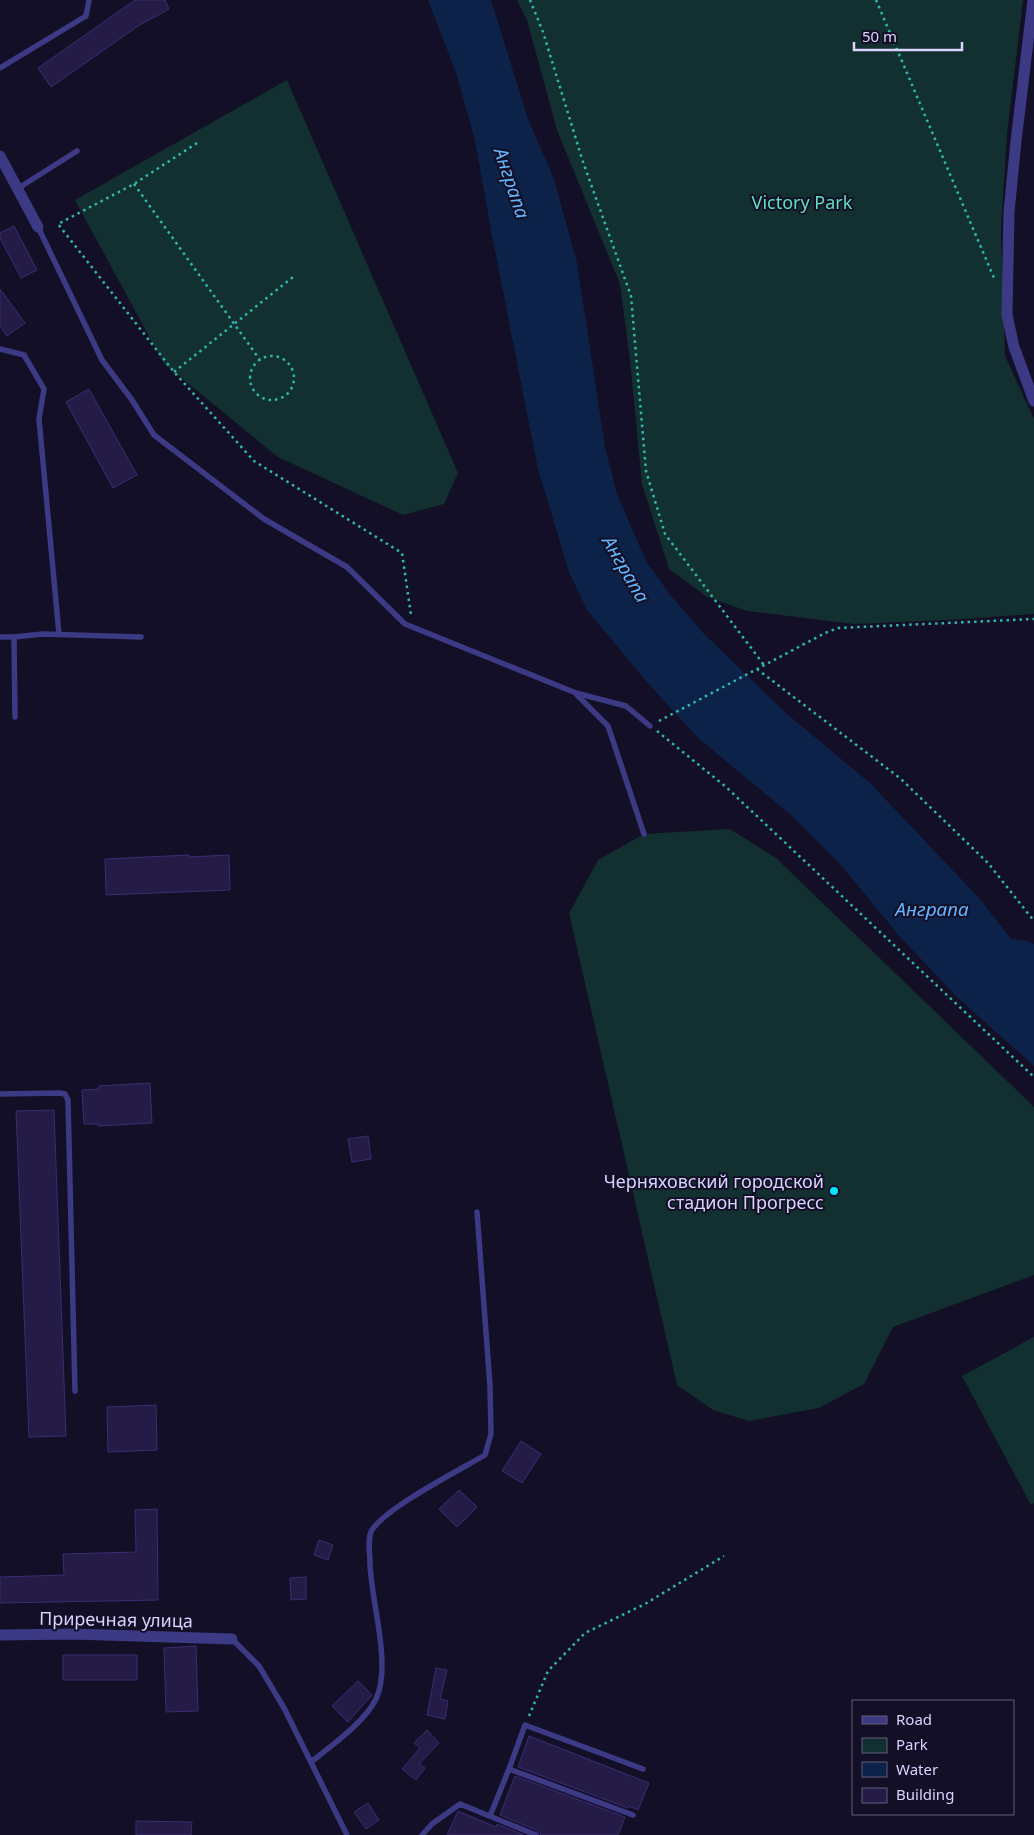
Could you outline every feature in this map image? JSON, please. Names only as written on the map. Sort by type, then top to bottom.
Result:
[{"type":"street","points":[[1034,0],[1009,212],[1007,315],[1014,347],[1034,401]]},
{"type":"street","points":[[0,156],[38,228]]},
{"type":"street","name":"Приречная улица","points":[[0,1635],[73,1634],[232,1639]]},
{"type":"lane","points":[[0,68],[86,16],[89,0]]},
{"type":"lane","points":[[18,189],[77,151]]},
{"type":"lane","points":[[38,228],[102,360],[132,400],[154,435],[264,519],[347,567],[405,624],[576,693],[626,706],[650,726]]},
{"type":"lane","points":[[0,349],[24,355],[44,389],[39,419],[59,634]]},
{"type":"lane","points":[[0,637],[59,634],[141,637]]},
{"type":"lane","points":[[14,637],[15,717]]},
{"type":"lane","points":[[576,693],[608,726],[644,834]]},
{"type":"lane","points":[[0,1094],[60,1093],[65,1094],[68,1100],[75,1391]]},
{"type":"lane","points":[[311,1762],[356,1725],[376,1699],[382,1674],[371,1570],[370,1533],[378,1521],[412,1498],[485,1455],[491,1434],[490,1386],[477,1212]]},
{"type":"lane","points":[[232,1639],[259,1666],[284,1708],[347,1835]]},
{"type":"lane","points":[[490,1816],[525,1724],[643,1769]]},
{"type":"lane","points":[[509,1769],[633,1816]]},
{"type":"lane","points":[[422,1835],[432,1824],[460,1804],[536,1835]]},
{"type":"path","points":[[530,0],[543,32],[583,162],[631,296],[646,471],[665,534],[764,665]]},
{"type":"path","points":[[876,0],[994,278]]},
{"type":"path","points":[[197,142],[134,184],[58,224],[174,372],[254,461],[402,553],[413,627]]},
{"type":"path","points":[[134,184],[260,360]]},
{"type":"path","points":[[174,372],[293,277]]},
{"type":"path","points":[[274,356],[287,362],[292,368],[294,382],[287,394],[281,398],[267,399],[255,392],[252,386],[252,372],[260,360],[274,356]]},
{"type":"path","points":[[1034,619],[838,628],[757,668],[650,726],[726,787],[1034,1077]]},
{"type":"path","points":[[757,668],[901,779],[988,863],[1034,921]]},
{"type":"path","points":[[525,1724],[548,1671],[585,1634],[645,1604],[724,1556]]},
{"type":"green space","name":"Victory Park","points":[[517,0],[1023,0],[1007,134],[1001,229],[1005,356],[1034,419],[1034,614],[854,624],[747,611],[707,597],[669,569],[642,484],[630,360],[620,284],[557,130],[527,20]]},
{"type":"green space","points":[[287,80],[458,473],[444,504],[403,515],[278,457],[164,364],[75,200]]},
{"type":"green space","name":"Черняховский городской стадион Прогресс","points":[[730,829],[776,858],[1034,1107],[1034,1275],[893,1327],[864,1384],[819,1408],[749,1421],[713,1410],[677,1385],[569,913],[598,860],[644,834]]},
{"type":"green space","points":[[1034,1337],[1034,1503],[1031,1505],[962,1376]]},
{"type":"water","name":"Анграпа","points":[[428,0],[491,0],[528,119],[554,179],[577,263],[605,447],[617,494],[646,561],[671,596],[704,634],[786,713],[870,783],[980,899],[1011,939],[1034,944],[1034,1066],[957,997],[901,938],[841,865],[791,815],[698,738],[646,681],[587,610],[569,572],[538,469],[475,140],[456,73]]},
{"type":"building","points":[[135,0],[165,0],[169,9],[138,26],[51,87],[38,68]]},
{"type":"building","points":[[14,226],[37,270],[21,278],[0,238],[0,233]]},
{"type":"building","points":[[0,289],[25,323],[7,336],[0,326]]},
{"type":"building","points":[[89,389],[137,475],[113,488],[66,402]]},
{"type":"building","points":[[189,855],[189,857],[229,855],[230,890],[106,895],[105,859]]},
{"type":"building","points":[[150,1083],[152,1123],[98,1126],[98,1124],[84,1124],[82,1090],[99,1089],[99,1086]]},
{"type":"building","points":[[54,1110],[66,1436],[29,1437],[16,1111]]},
{"type":"building","points":[[368,1136],[371,1159],[352,1162],[348,1139]]},
{"type":"building","points":[[156,1405],[157,1450],[108,1452],[107,1407]]},
{"type":"building","points":[[521,1441],[541,1454],[522,1483],[502,1471]]},
{"type":"building","points":[[459,1490],[477,1507],[457,1527],[439,1509]]},
{"type":"building","points":[[157,1509],[158,1600],[0,1603],[0,1577],[64,1575],[63,1554],[136,1552],[135,1510]]},
{"type":"building","points":[[319,1540],[333,1545],[328,1560],[314,1555]]},
{"type":"building","points":[[306,1577],[306,1599],[291,1600],[290,1578]]},
{"type":"building","points":[[196,1646],[198,1711],[166,1712],[164,1648]]},
{"type":"building","points":[[63,1655],[137,1655],[137,1680],[63,1680]]},
{"type":"building","points":[[436,1668],[447,1670],[440,1699],[448,1701],[445,1719],[427,1715]]},
{"type":"building","points":[[358,1681],[372,1695],[348,1722],[332,1706]]},
{"type":"building","points":[[427,1730],[439,1743],[419,1764],[425,1768],[416,1780],[402,1769],[420,1748],[414,1743]]},
{"type":"building","points":[[529,1736],[649,1783],[638,1810],[518,1767]]},
{"type":"building","points":[[515,1776],[625,1817],[618,1835],[541,1835],[538,1831],[500,1815]]},
{"type":"building","points":[[368,1803],[379,1820],[366,1829],[354,1812]]},
{"type":"building","points":[[458,1811],[496,1827],[497,1824],[524,1835],[447,1835]]},
{"type":"building","points":[[136,1821],[192,1822],[191,1835],[136,1835]]},
{"type":"place","name":"Черняховский городской стадион Прогресс","points":[[834,1191]]}]
